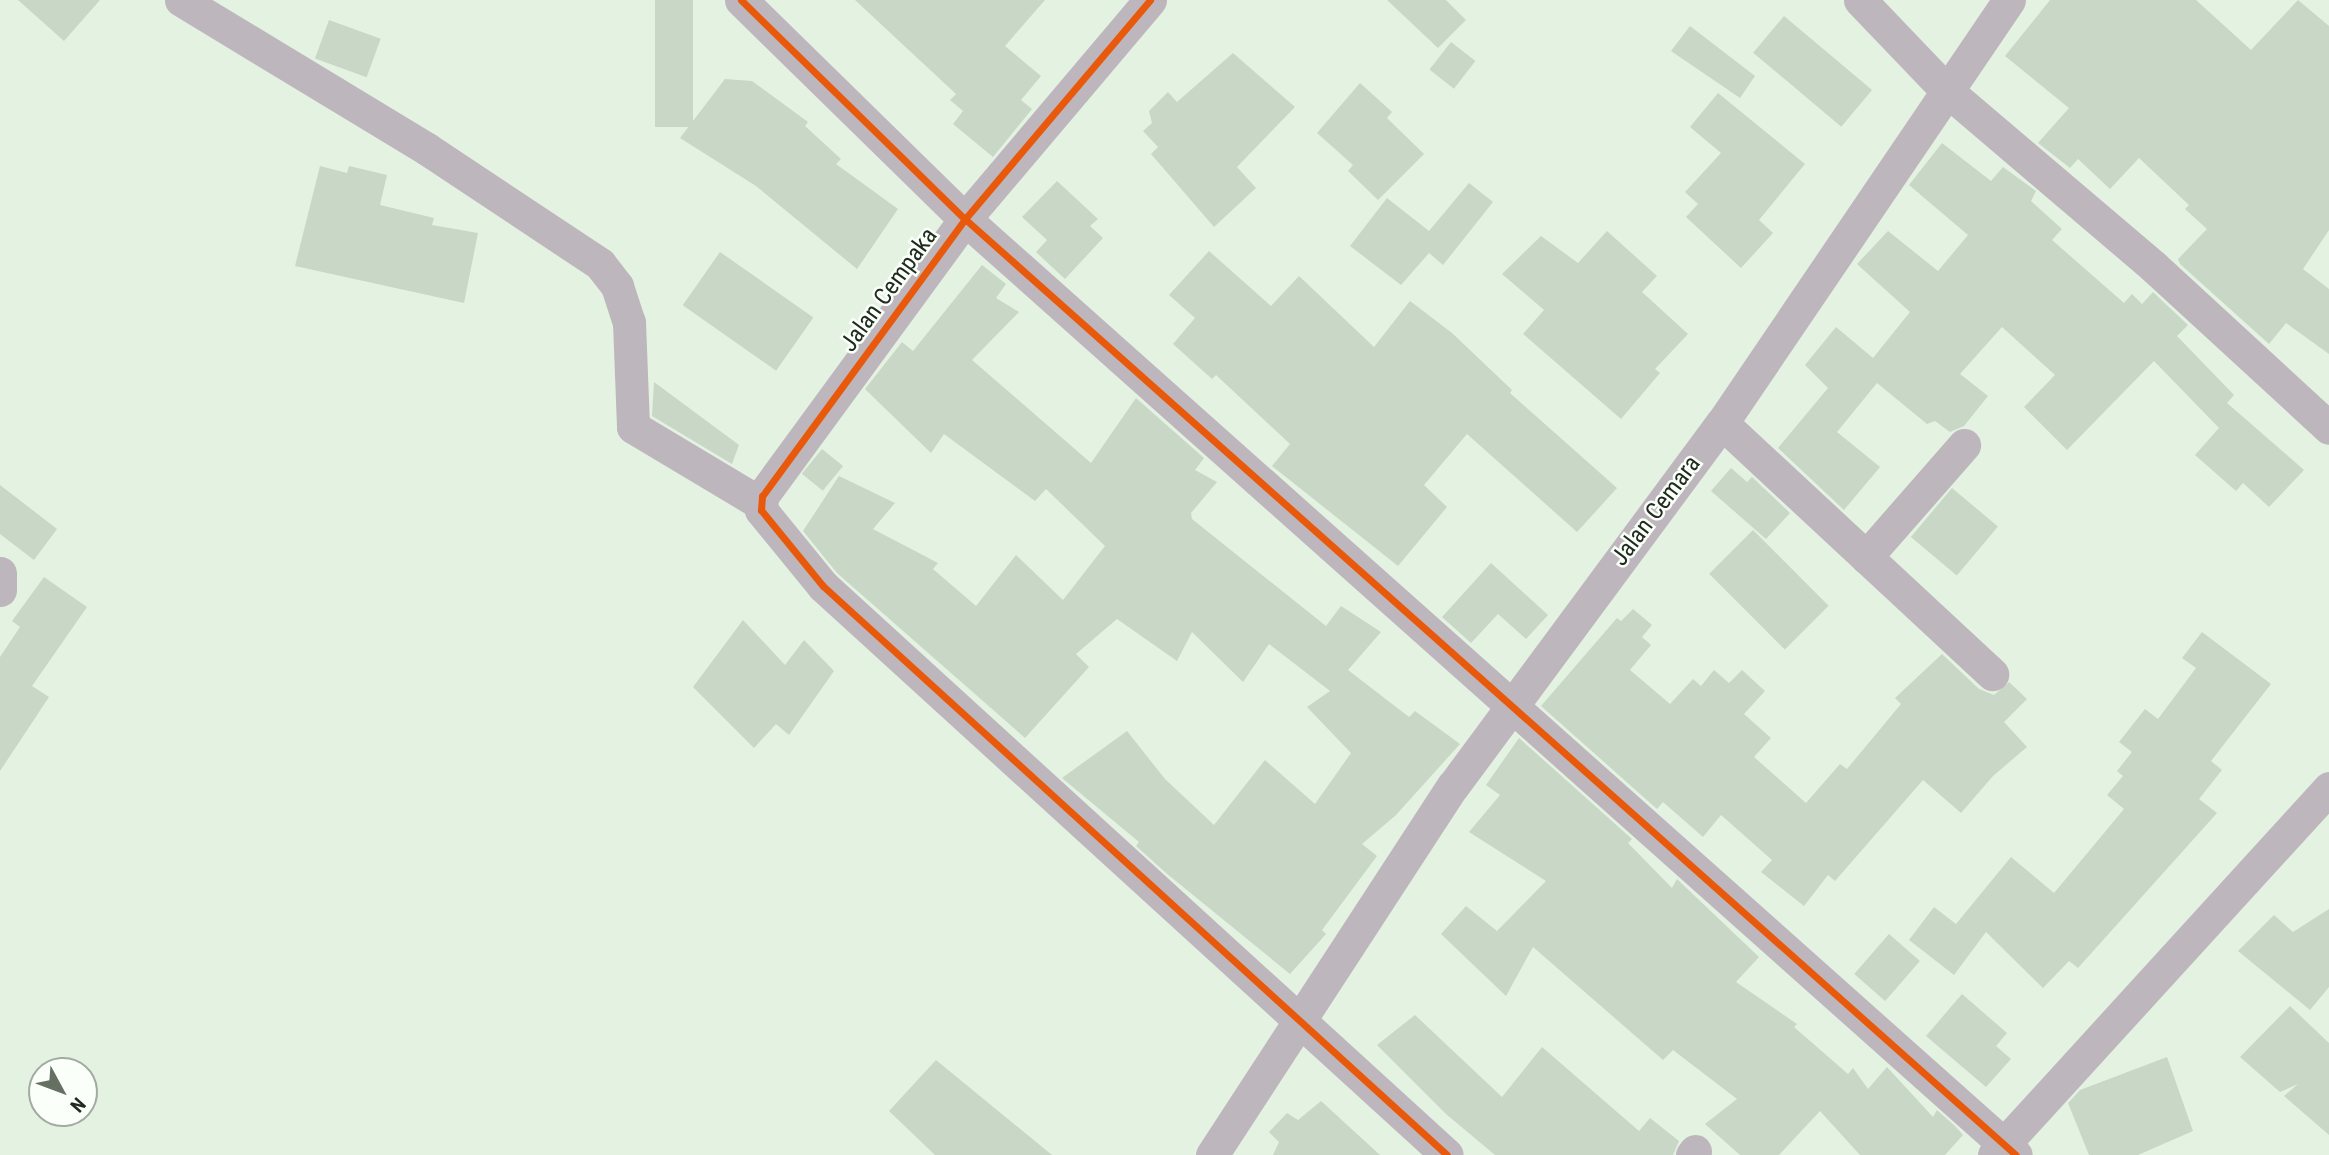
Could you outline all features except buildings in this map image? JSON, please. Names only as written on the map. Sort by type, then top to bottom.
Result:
[{"type":"street","points":[[741,0],[965,219],[1512,702],[2005,1151],[2329,788]]},
{"type":"street","name":"Jalan Cempaka","points":[[762,509],[965,219],[1150,0]]},
{"type":"street","points":[[1860,0],[1945,89],[2153,266],[2329,429]]},
{"type":"street","name":"Jalan Cemara","points":[[1212,1155],[1299,1018],[1512,702],[1722,423],[1945,89],[2009,0]]},
{"type":"street","points":[[193,7],[427,149],[600,264],[617,286],[629,322],[633,427],[762,509],[823,586],[1447,1155]]},
{"type":"street","points":[[1722,423],[1992,674]]},
{"type":"street","points":[[1866,556],[1964,445]]},
{"type":"street","points":[[0,573],[0,590]]},
{"type":"cycle path","points":[[741,0],[965,219],[2016,1155]]},
{"type":"cycle path","points":[[1150,0],[965,219],[762,496],[761,510],[823,586],[1447,1155]]}]
